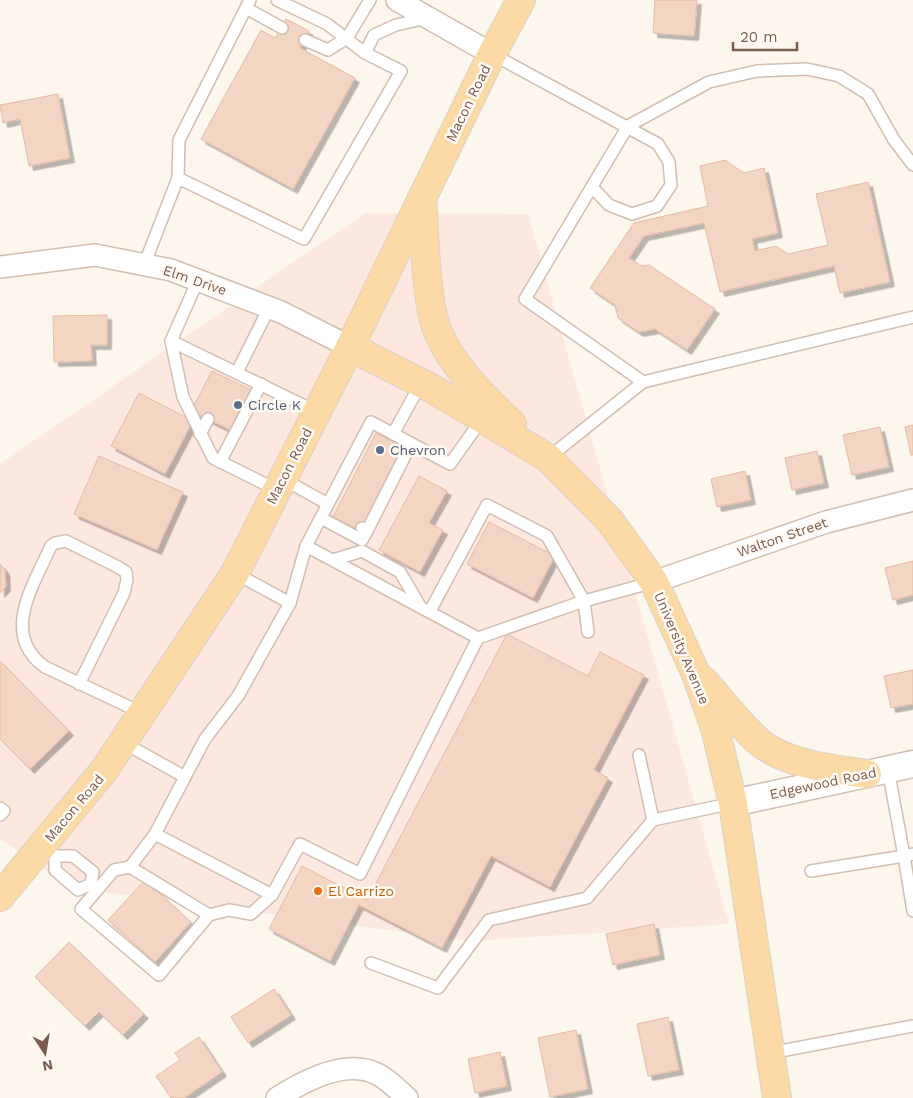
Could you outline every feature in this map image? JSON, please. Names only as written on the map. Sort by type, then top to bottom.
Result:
[{"type":"main road","name":"Macon Road","points":[[0,897],[49,850],[124,742],[235,573],[350,347],[492,54],[521,0]]},
{"type":"main road","points":[[422,197],[430,293],[438,331],[456,363],[480,393],[548,458]]},
{"type":"main road","name":"University Avenue","points":[[350,347],[421,383],[548,458],[610,521],[654,582],[696,674],[715,728],[733,803],[777,1098]]},
{"type":"main road","points":[[696,674],[759,742],[790,758],[816,766],[877,772]]},
{"type":"street","points":[[397,0],[492,54]]},
{"type":"street","name":"Elm Drive","points":[[0,267],[95,255],[171,270],[269,308],[350,347]]},
{"type":"street","name":"Walton Street","points":[[654,582],[826,522],[913,500]]},
{"type":"street","name":"Edgewood Road","points":[[733,803],[913,764]]},
{"type":"street","points":[[276,1098],[305,1081],[348,1068],[376,1073],[407,1098]]},
{"type":"lane","points":[[178,178],[304,239],[400,71],[365,53],[327,24],[277,0]]},
{"type":"lane","points":[[305,40],[328,50],[346,38],[370,0]]},
{"type":"lane","points":[[144,264],[178,178],[179,140],[248,4],[282,28]]},
{"type":"lane","points":[[365,53],[374,35],[396,25],[428,17]]},
{"type":"lane","points":[[492,54],[628,126],[658,144],[669,162],[671,185],[657,206],[632,214],[609,206],[592,186]]},
{"type":"lane","points":[[643,382],[525,298],[628,126],[709,82],[757,71],[807,69],[839,76],[868,94],[894,140],[913,165]]},
{"type":"lane","points":[[198,280],[171,341],[183,397],[213,458],[280,485],[327,511],[362,540],[364,530],[402,457],[411,444]]},
{"type":"lane","points":[[233,374],[269,308]]},
{"type":"lane","points":[[548,458],[643,382],[913,317]]},
{"type":"lane","points":[[171,341],[233,374],[261,384],[317,412]]},
{"type":"lane","points":[[393,434],[421,383]]},
{"type":"lane","points":[[220,462],[261,384]]},
{"type":"lane","points":[[200,434],[208,419]]},
{"type":"lane","points":[[130,867],[155,834],[205,739],[238,696],[290,603],[306,546],[341,491],[368,438],[371,422],[450,464],[482,419]]},
{"type":"lane","points":[[425,609],[487,505],[547,536],[584,600],[588,632]]},
{"type":"lane","points":[[79,684],[124,593],[127,580],[126,572],[66,542],[61,542],[51,546],[22,611],[21,636],[31,658],[79,684],[142,713]]},
{"type":"lane","points":[[306,546],[478,638]]},
{"type":"lane","points":[[333,560],[362,551],[400,572],[425,609]]},
{"type":"lane","points":[[235,573],[290,603]]},
{"type":"lane","points":[[209,915],[130,867],[114,870],[95,887],[81,909],[159,975],[209,915],[229,910],[251,914],[272,896],[300,844],[360,874],[478,638],[584,600],[654,582]]},
{"type":"lane","points":[[124,742],[184,777]]},
{"type":"lane","points":[[639,755],[653,820]]},
{"type":"lane","points":[[877,772],[908,855],[913,911]]},
{"type":"lane","points":[[372,963],[438,988],[489,920],[587,898],[653,820],[733,803]]},
{"type":"lane","points":[[0,808],[4,811],[0,815]]},
{"type":"lane","points":[[155,834],[272,896]]},
{"type":"lane","points":[[49,850],[55,870],[78,890],[95,887]]},
{"type":"lane","points":[[49,850],[73,856],[92,872],[95,887]]},
{"type":"lane","points":[[811,871],[908,855]]},
{"type":"lane","points":[[770,1053],[913,1026]]},
{"type":"shaded area","points":[[365,213],[528,214],[729,924],[472,941],[72,888],[0,839],[0,464]]},
{"type":"building","points":[[655,0],[697,0],[694,36],[653,33]]},
{"type":"building","points":[[286,19],[309,31],[300,48],[355,78],[293,189],[201,139],[261,30],[275,38]]},
{"type":"building","points":[[58,94],[70,158],[29,166],[20,119],[3,123],[0,105]]},
{"type":"building","points":[[725,160],[744,173],[764,168],[778,233],[752,239],[755,251],[776,246],[788,254],[828,245],[816,194],[868,182],[890,282],[840,293],[834,266],[720,292],[704,223],[644,236],[629,258],[642,266],[649,265],[715,309],[687,350],[655,329],[639,332],[618,318],[615,305],[590,288],[634,223],[708,206],[700,166]]},
{"type":"building","points":[[107,315],[107,345],[91,345],[92,361],[54,362],[53,316]]},
{"type":"building","points":[[212,371],[251,390],[230,430],[191,411]]},
{"type":"building","points":[[139,393],[193,421],[165,474],[111,446]]},
{"type":"building","points":[[913,425],[913,455],[911,455],[905,427]]},
{"type":"building","points":[[880,427],[889,467],[852,475],[843,435]]},
{"type":"building","points":[[376,433],[404,447],[361,531],[333,517]]},
{"type":"building","points":[[817,451],[824,483],[792,490],[785,458]]},
{"type":"building","points":[[99,456],[183,492],[157,550],[74,514]]},
{"type":"building","points":[[745,471],[751,500],[717,507],[711,479]]},
{"type":"building","points":[[419,476],[447,491],[429,523],[443,530],[420,572],[379,550]]},
{"type":"building","points":[[489,522],[555,556],[533,598],[467,564]]},
{"type":"building","points":[[913,561],[913,595],[893,600],[885,568]]},
{"type":"building","points":[[0,564],[5,570],[6,587],[0,593]]},
{"type":"building","points":[[507,634],[588,676],[600,652],[644,675],[594,770],[608,778],[550,887],[491,856],[442,948],[359,905],[330,961],[269,929],[302,866],[367,900]]},
{"type":"building","points":[[0,661],[69,731],[30,769],[0,739]]},
{"type":"building","points":[[913,670],[913,704],[891,708],[884,676]]},
{"type":"building","points":[[145,880],[191,922],[155,962],[108,920]]},
{"type":"building","points":[[654,924],[660,955],[613,965],[606,934]]},
{"type":"building","points":[[69,942],[144,1014],[123,1035],[99,1012],[85,1026],[35,977]]},
{"type":"building","points":[[274,989],[291,1015],[248,1043],[231,1017]]},
{"type":"building","points":[[668,1017],[679,1070],[648,1076],[637,1024]]},
{"type":"building","points":[[576,1030],[588,1089],[550,1097],[538,1038]]},
{"type":"building","points":[[199,1037],[222,1072],[184,1098],[171,1098],[156,1076],[180,1060],[175,1053]]},
{"type":"building","points":[[500,1052],[507,1086],[475,1093],[468,1059]]},
{"type":"place","name":"Circle K","points":[[238,405]]},
{"type":"place","name":"Chevron","points":[[380,450]]},
{"type":"place","name":"El Carrizo","points":[[318,891]]}]
